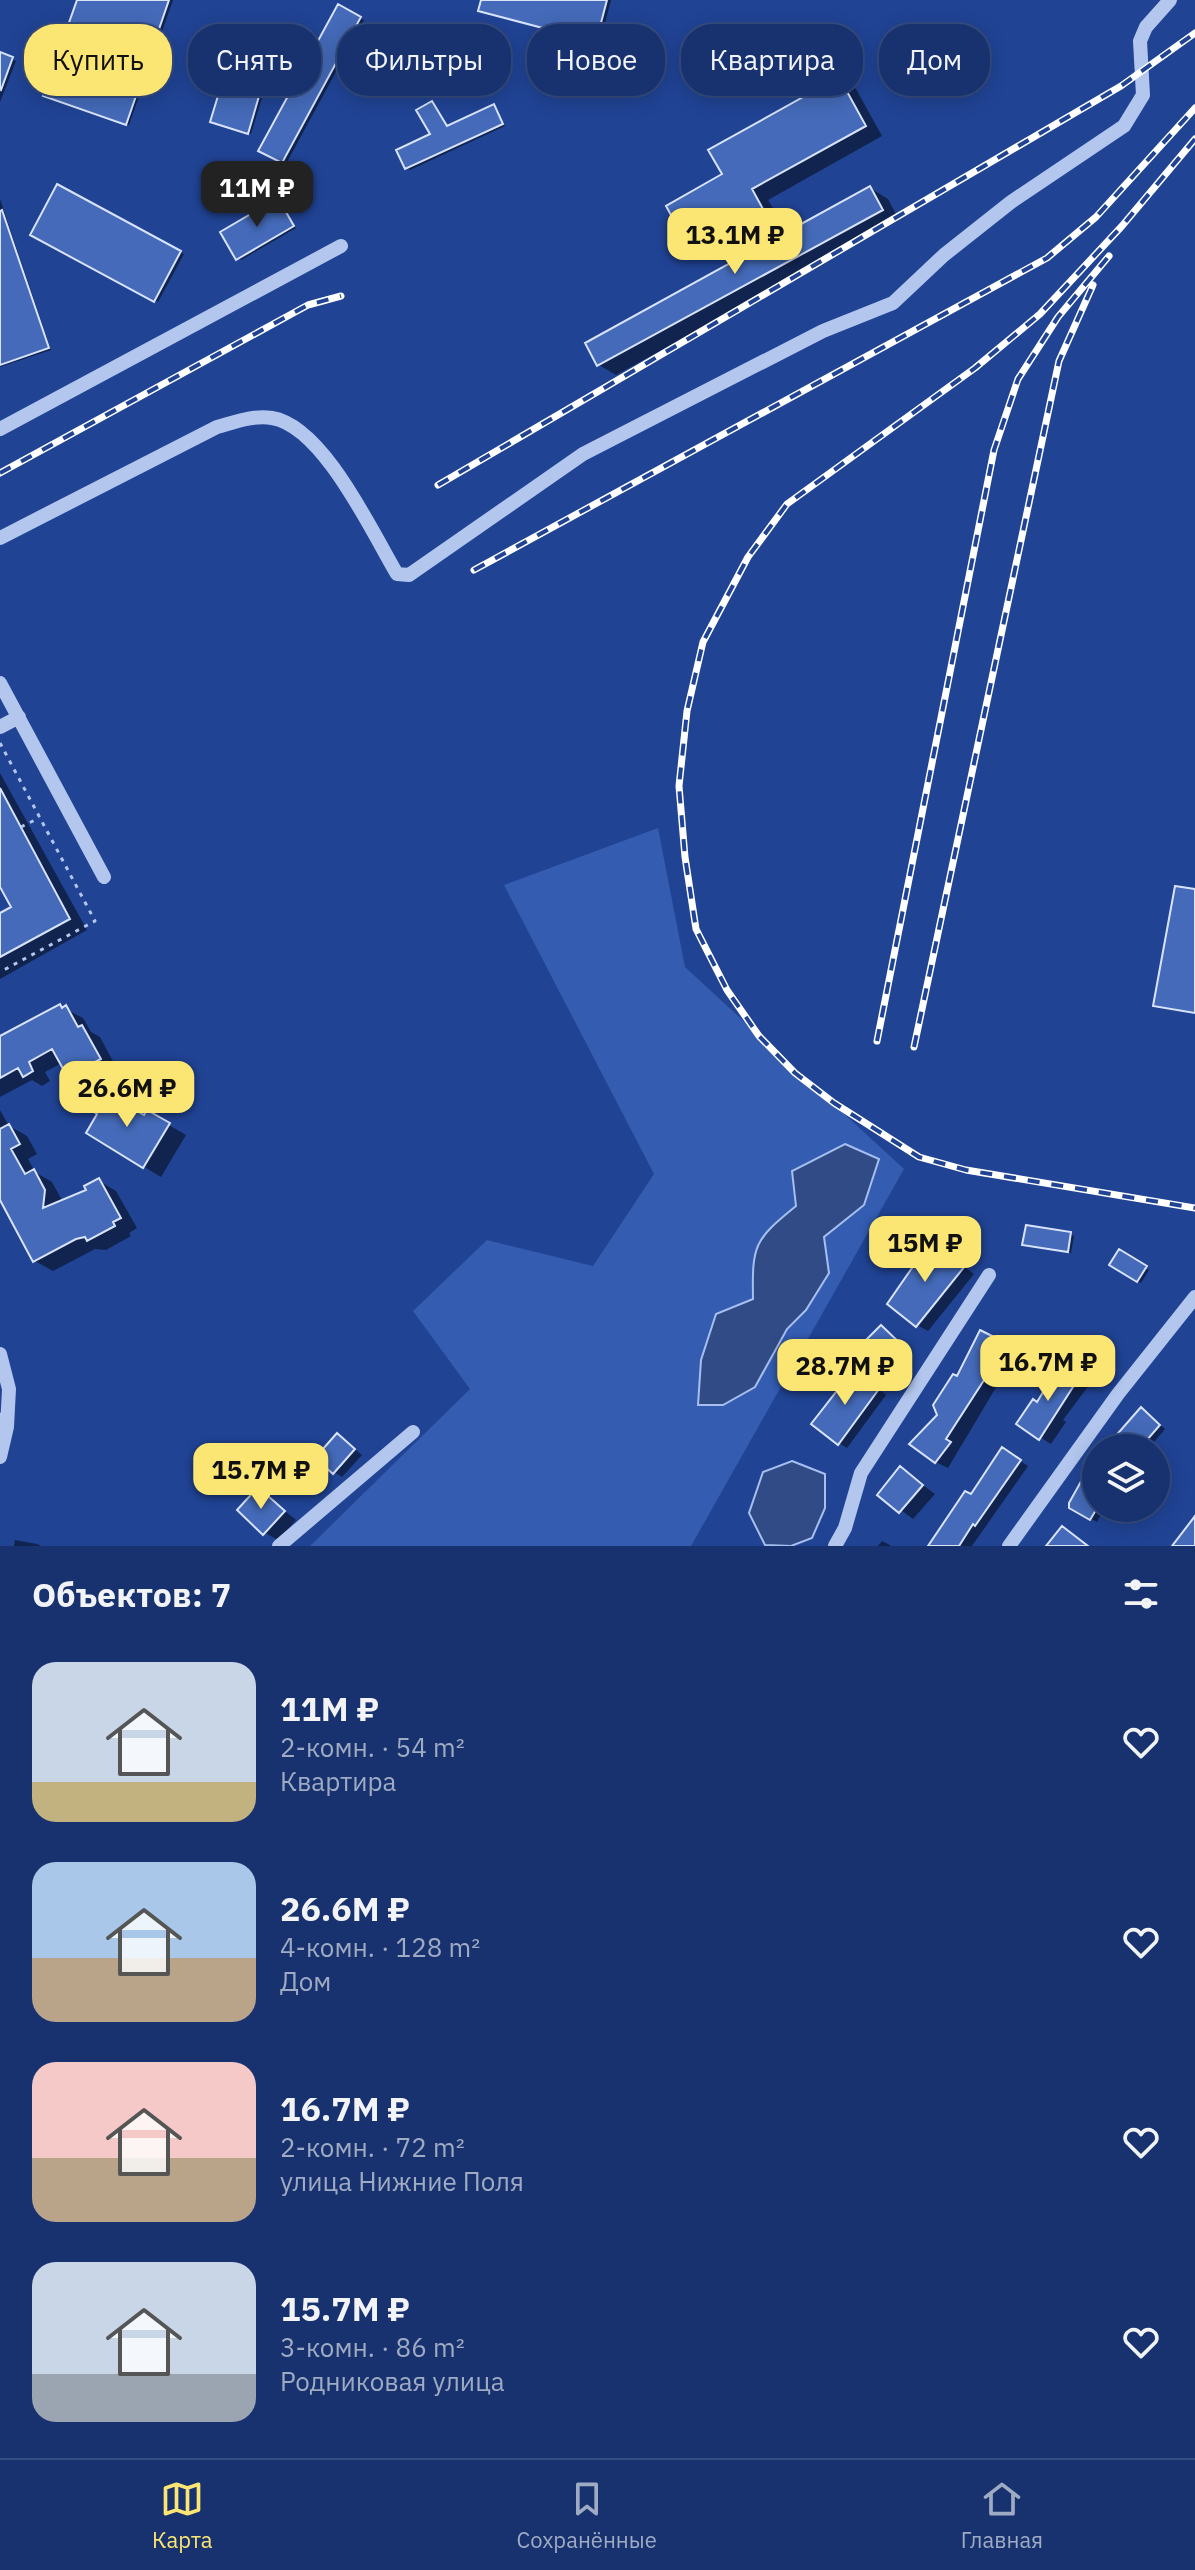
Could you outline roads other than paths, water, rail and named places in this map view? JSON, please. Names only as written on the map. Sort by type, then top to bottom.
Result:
[{"type":"street","points":[[0,538],[217,427],[247,418],[273,418],[296,427],[315,445],[397,574],[409,575],[583,454],[823,331],[893,303],[944,255],[1011,202],[1124,126],[1143,95],[1140,41],[1146,27],[1170,0]]},
{"type":"street","points":[[0,429],[341,246]]},
{"type":"street","points":[[0,683],[104,877]]},
{"type":"street","points":[[0,727],[19,717]]},
{"type":"street","points":[[835,1546],[845,1528],[861,1473],[989,1275]]},
{"type":"street","points":[[1009,1546],[1118,1394],[1195,1297]]},
{"type":"street","points":[[0,1354],[9,1389],[0,1458]]},
{"type":"street","points":[[279,1546],[413,1432]]},
{"type":"railway","points":[[438,485],[1121,86],[1195,33]]},
{"type":"railway","points":[[474,570],[1047,258],[1096,217],[1195,108]]},
{"type":"railway","points":[[1195,139],[1122,226],[1040,314],[975,368],[787,504],[748,557],[703,642],[687,711],[679,786],[685,857],[696,929],[727,990],[759,1036],[795,1073],[834,1103],[919,1157],[966,1170],[1195,1208]]},
{"type":"railway","points":[[877,1041],[994,450],[1018,379],[1058,317],[1109,256]]},
{"type":"railway","points":[[914,1047],[1059,361],[1093,285]]},
{"type":"railway","points":[[0,473],[308,305],[341,296]]}]
